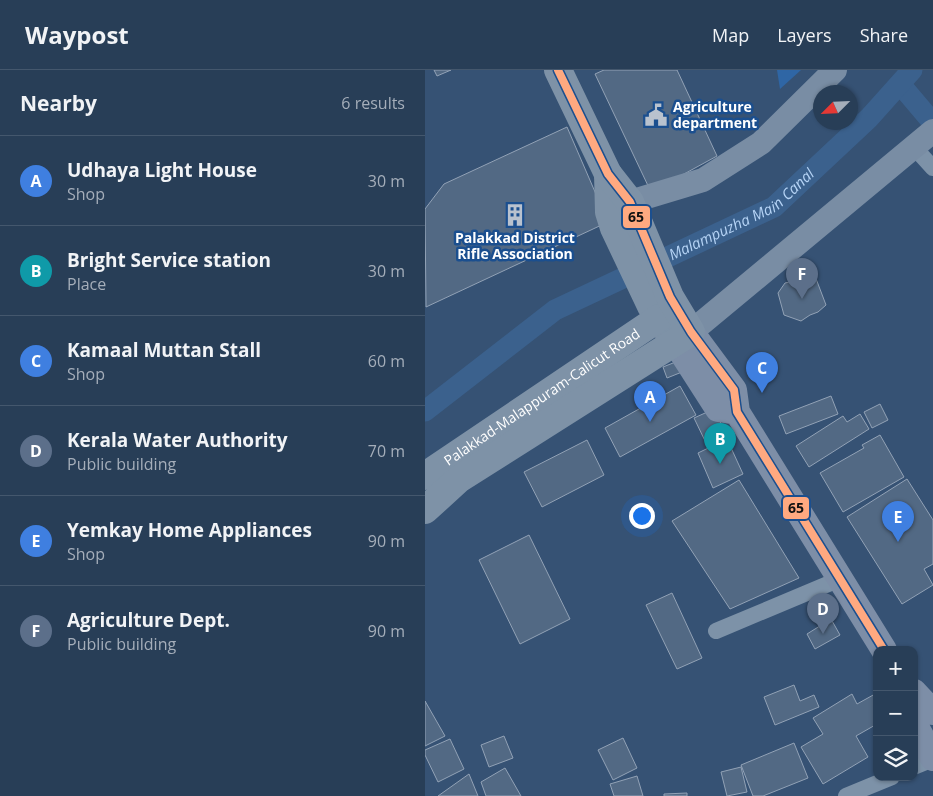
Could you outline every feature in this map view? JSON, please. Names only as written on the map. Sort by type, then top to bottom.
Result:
[{"type":"highway","points":[[558,70],[608,174],[671,318]]},
{"type":"highway","name":"Palakkad-Malappuram-Calicut Road","points":[[425,476],[671,318]]},
{"type":"highway","name":"Palakkad-Malappuram-Calicut Road","points":[[425,510],[459,479],[671,318]]},
{"type":"main road","points":[[671,318],[734,390],[737,412],[882,646]]},
{"type":"main road","points":[[918,696],[933,712]]},
{"type":"main road","points":[[918,730],[933,758]]},
{"type":"street","points":[[626,216],[703,180],[761,143],[835,70]]},
{"type":"street","points":[[671,318],[732,299],[933,131]]},
{"type":"street","points":[[913,146],[933,168]]},
{"type":"street","points":[[716,632],[840,579]]},
{"type":"street","points":[[918,686],[933,692]]},
{"type":"street","points":[[918,765],[933,758]]},
{"type":"street","points":[[846,796],[882,781]]},
{"type":"shaded area","points":[[777,70],[801,70],[780,89]]},
{"type":"building","points":[[434,70],[451,70],[437,76]]},
{"type":"building","name":"Agriculture department","points":[[604,70],[677,70],[717,156],[651,192],[595,74]]},
{"type":"building","name":"Palakkad District Rifle Association","points":[[567,127],[608,222],[426,307],[425,209],[444,184]]},
{"type":"building","points":[[815,276],[826,305],[818,312],[801,321],[784,315],[778,293],[785,283]]},
{"type":"building","points":[[678,361],[682,372],[667,378],[663,367]]},
{"type":"building","points":[[680,386],[696,415],[620,457],[605,428]]},
{"type":"building","points":[[831,396],[838,414],[786,434],[779,416]]},
{"type":"building","points":[[880,404],[888,420],[872,428],[864,412]]},
{"type":"building","points":[[714,409],[727,436],[707,445],[694,418]]},
{"type":"building","points":[[860,414],[869,429],[809,467],[796,446],[843,416],[847,422]]},
{"type":"building","points":[[880,435],[904,477],[843,512],[820,473],[864,448],[862,445]]},
{"type":"building","points":[[727,439],[743,474],[713,488],[698,453]]},
{"type":"building","points":[[587,440],[604,475],[542,507],[524,472]]},
{"type":"building","points":[[907,479],[933,520],[933,564],[924,569],[933,585],[902,604],[847,517]]},
{"type":"building","points":[[739,480],[799,578],[730,609],[672,521]]},
{"type":"building","points":[[529,535],[570,619],[520,644],[479,560]]},
{"type":"building","points":[[672,593],[702,658],[677,669],[646,605]]},
{"type":"building","points":[[831,619],[840,635],[815,649],[807,634]]},
{"type":"building","points":[[794,685],[800,701],[814,695],[819,707],[775,725],[764,697]]},
{"type":"building","points":[[852,694],[857,704],[873,695],[873,726],[856,736],[868,757],[823,784],[801,747],[823,734],[813,718]]},
{"type":"building","points":[[425,701],[445,736],[425,746]]},
{"type":"building","points":[[504,736],[513,758],[489,767],[481,745]]},
{"type":"building","points":[[623,738],[637,768],[613,780],[598,750]]},
{"type":"building","points":[[450,739],[464,769],[438,782],[425,755],[425,750]]},
{"type":"building","points":[[794,743],[808,778],[763,796],[753,796],[741,765]]},
{"type":"building","points":[[741,767],[747,792],[727,796],[721,772]]},
{"type":"building","points":[[505,768],[521,796],[486,796],[481,782]]},
{"type":"building","points":[[469,774],[478,796],[438,796]]},
{"type":"building","points":[[637,776],[643,796],[614,796],[610,784]]},
{"type":"building","points":[[687,793],[687,796],[664,796],[664,794]]},
{"type":"waterway","name":"Malampuzha Main Canal","points":[[425,411],[555,310],[774,207],[869,118],[912,70]]},
{"type":"waterway","points":[[900,84],[933,123]]},
{"type":"transit line","name":"65","points":[[558,70],[608,174],[630,202],[670,297],[691,332],[734,390],[737,412],[882,646]]},
{"type":"place","name":"Agriculture department","points":[[656,115]]},
{"type":"place","name":"Palakkad District Rifle Association","points":[[515,215]]},
{"type":"place","name":"Agriculture Dept.","points":[[802,299]]},
{"type":"place","name":"Kamaal Muttan Stall","points":[[762,393]]},
{"type":"place","name":"Udhaya Light House","points":[[650,422]]},
{"type":"place","name":"Bright Service station","points":[[720,464]]},
{"type":"place","name":"Yemkay Home Appliances","points":[[898,542]]},
{"type":"place","name":"Kerala Water Authority","points":[[823,634]]}]
